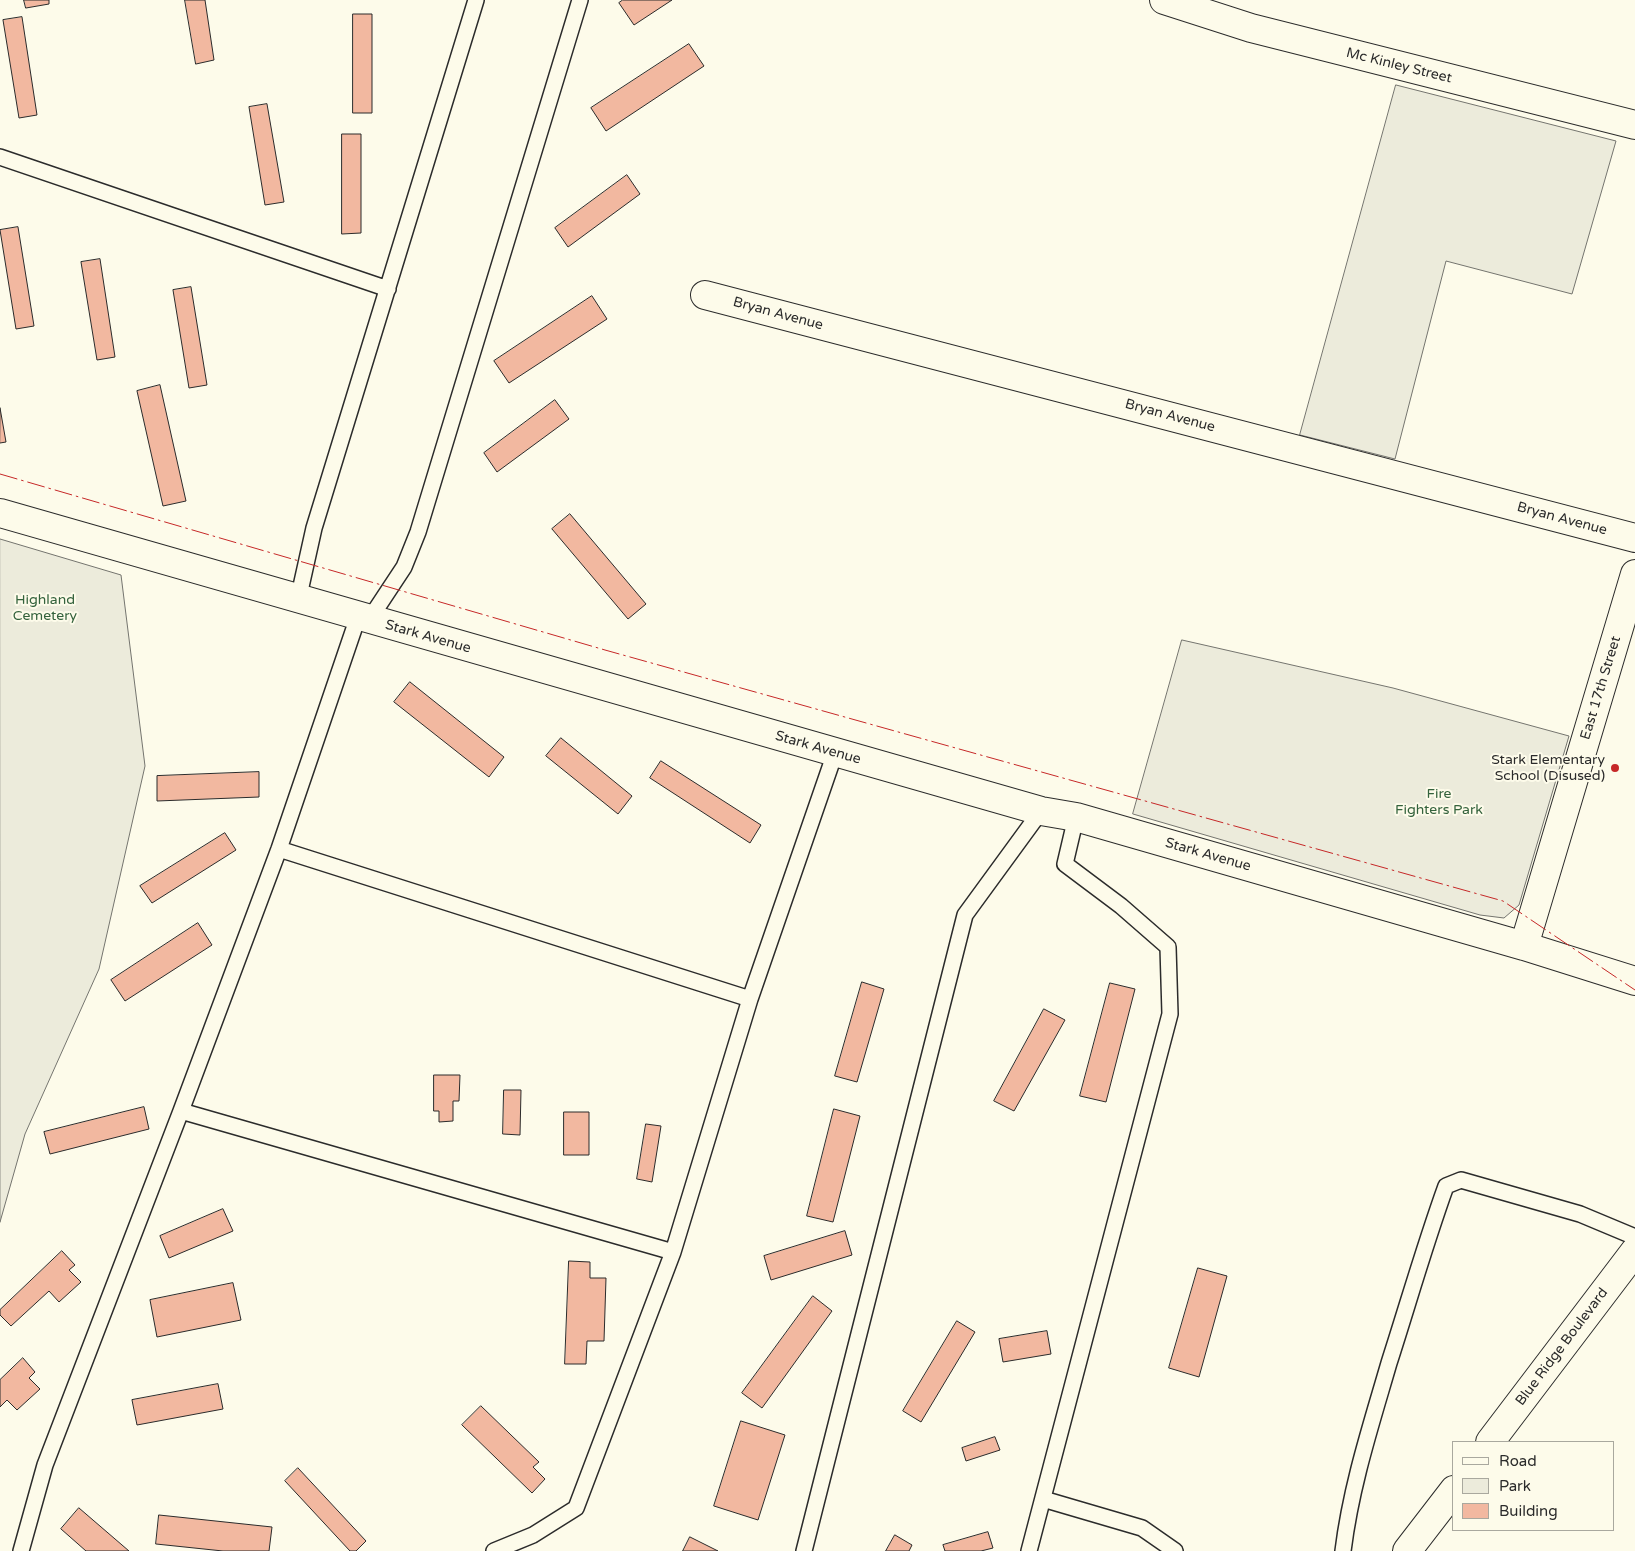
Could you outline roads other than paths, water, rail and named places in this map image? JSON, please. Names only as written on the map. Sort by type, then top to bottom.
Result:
[{"type":"street","name":"Mc Kinley Street","points":[[1164,0],[1251,28],[1635,126]]},
{"type":"street","name":"Bryan Avenue","points":[[705,295],[1635,538]]},
{"type":"street","name":"Stark Avenue","points":[[0,513],[363,619],[1041,811],[1076,817],[1524,946],[1635,981]]},
{"type":"street","name":"East 17th Street","points":[[1524,946],[1635,574]]},
{"type":"street","name":"Blue Ridge Boulevard","points":[[1491,1441],[1635,1251]]},
{"type":"street","points":[[1407,1551],[1452,1493]]},
{"type":"lane","points":[[298,600],[314,528],[476,0]]},
{"type":"lane","points":[[21,1551],[45,1464],[181,1111],[363,619],[404,567],[418,532],[580,0]]},
{"type":"lane","points":[[0,157],[388,289]]},
{"type":"lane","points":[[494,1551],[533,1535],[576,1508],[673,1252],[750,999],[835,752]]},
{"type":"lane","points":[[804,1551],[965,915],[1041,811]]},
{"type":"lane","points":[[1029,1551],[1170,1014],[1168,947],[1121,906],[1065,864],[1076,817]]},
{"type":"lane","points":[[278,849],[750,999]]},
{"type":"lane","points":[[181,1111],[673,1252]]},
{"type":"lane","points":[[1343,1551],[1347,1514],[1361,1456],[1429,1234],[1446,1186],[1461,1180],[1580,1214],[1635,1237]]},
{"type":"lane","points":[[1043,1498],[1142,1528],[1174,1551]]},
{"type":"place","name":"Stark Elementary School (Disused)","points":[[1615,768]]},
{"type":"park label","name":"Highland Cemetery","points":[[45,608]]},
{"type":"park label","name":"Fire Fighters Park","points":[[1439,802]]}]
